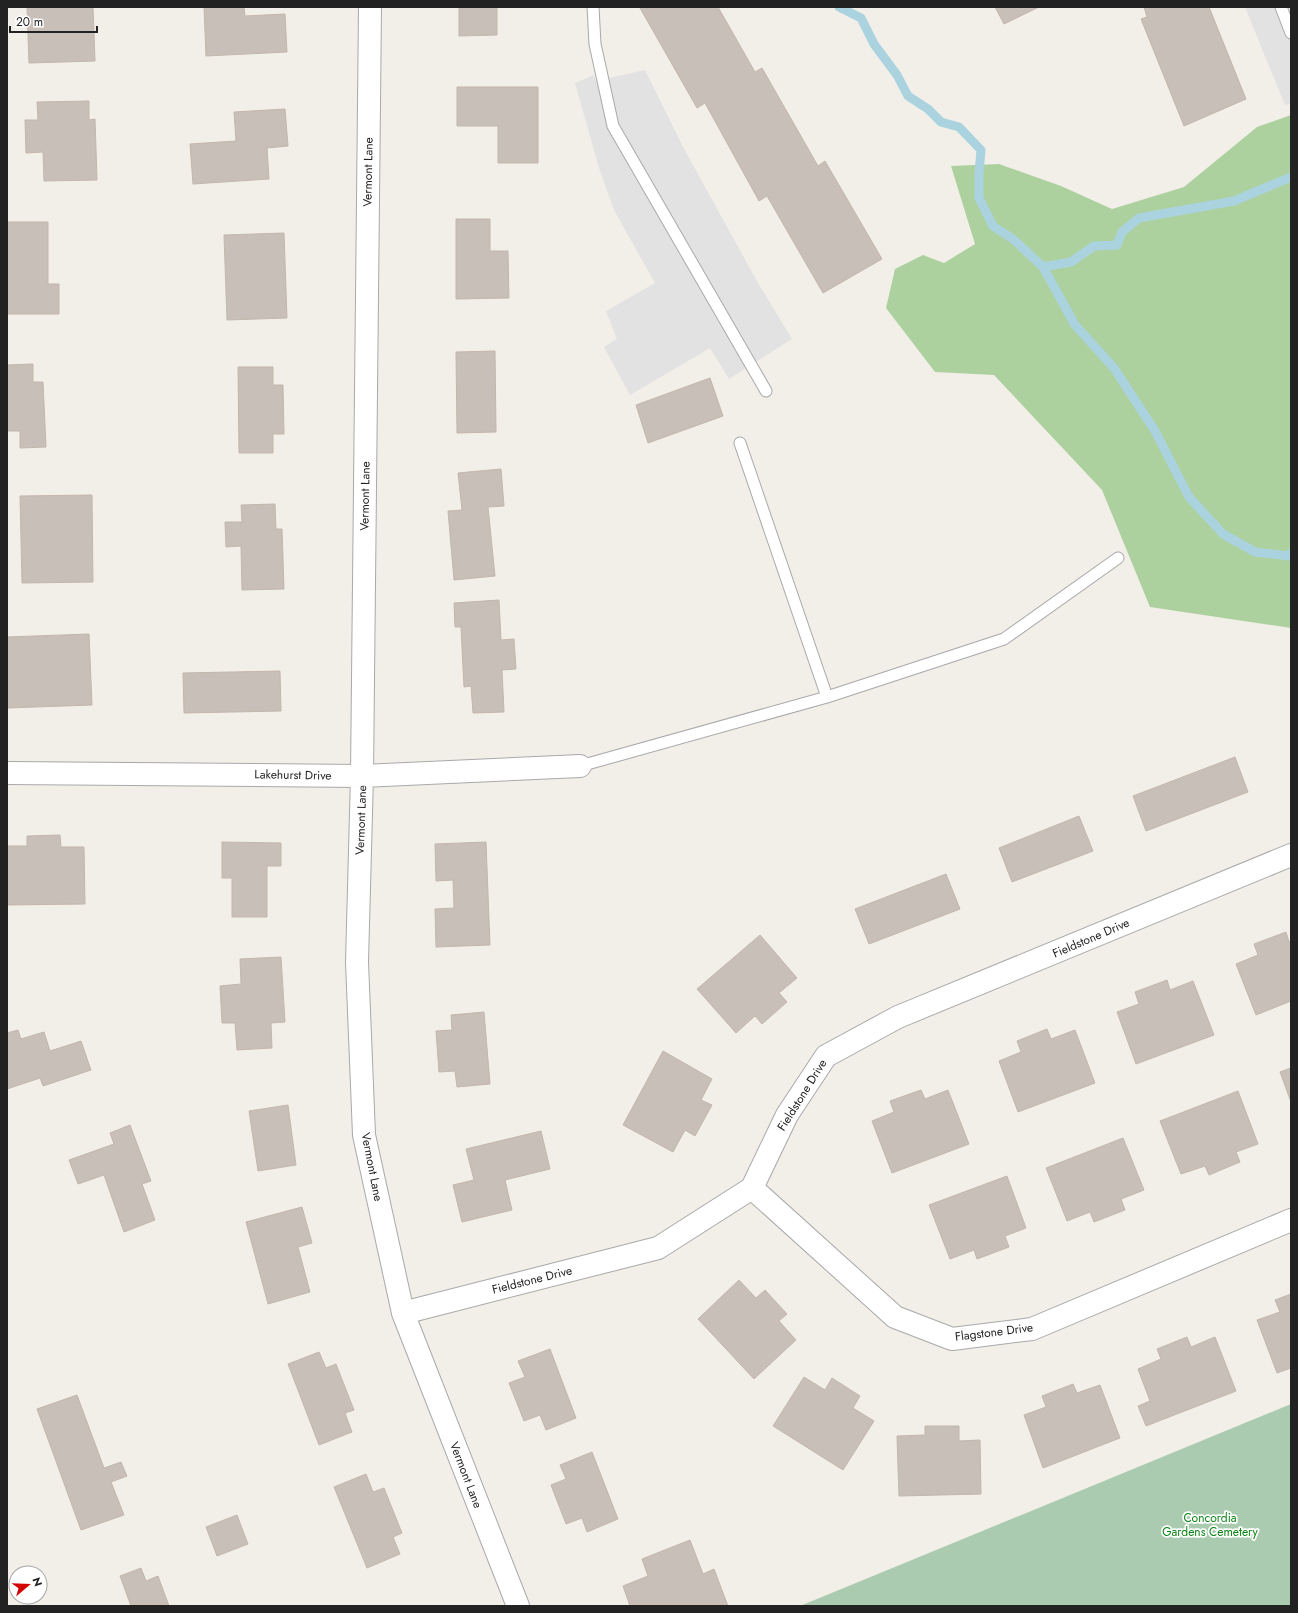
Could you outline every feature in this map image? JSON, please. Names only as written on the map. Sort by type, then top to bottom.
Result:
[{"type":"street","name":"Vermont Lane","points":[[370,7],[362,776],[357,962],[364,1135],[403,1313],[518,1606]]},
{"type":"street","name":"Lakehurst Drive","points":[[7,773],[362,776],[580,766]]},
{"type":"street","name":"Fieldstone Drive","points":[[403,1313],[658,1248],[752,1188],[787,1115],[826,1056],[898,1017],[1291,855]]},
{"type":"street","name":"Flagstone Drive","points":[[752,1188],[894,1317],[952,1338],[1032,1330],[1291,1220]]},
{"type":"lane","points":[[593,7],[595,44],[613,126],[766,391]]},
{"type":"lane","points":[[1281,7],[1291,33]]},
{"type":"lane","points":[[740,443],[827,697]]},
{"type":"lane","points":[[580,766],[827,697],[1004,639],[1118,558]]},
{"type":"green space","points":[[1291,115],[1291,628],[1150,607],[1102,490],[994,375],[935,372],[886,308],[895,269],[923,255],[944,263],[975,244],[951,166],[999,164],[1061,186],[1112,209],[1184,187],[1257,127]]},
{"type":"green space","name":"Concordia Gardens Cemetery","points":[[1291,1404],[1291,1606],[800,1606]]},
{"type":"shaded area","points":[[1245,7],[1291,7],[1291,103],[1285,105]]},
{"type":"shaded area","points":[[645,70],[683,147],[758,283],[792,339],[729,379],[710,348],[630,395],[604,347],[617,339],[606,311],[655,283],[614,210],[599,168],[575,83],[594,75],[596,81]]},
{"type":"building","points":[[27,7],[93,7],[95,61],[29,63]]},
{"type":"building","points":[[204,7],[244,7],[245,16],[285,14],[287,52],[206,56]]},
{"type":"building","points":[[459,7],[497,7],[497,35],[459,36]]},
{"type":"building","points":[[718,7],[755,72],[762,68],[818,166],[825,161],[882,259],[823,293],[767,196],[759,201],[705,103],[697,108],[640,8]]},
{"type":"building","points":[[995,7],[1039,7],[1004,24]]},
{"type":"building","points":[[1144,7],[1209,7],[1246,99],[1184,126],[1141,19],[1147,17]]},
{"type":"building","points":[[457,87],[538,87],[538,163],[498,163],[498,126],[457,126]]},
{"type":"building","points":[[89,101],[89,120],[95,119],[97,180],[44,181],[43,152],[26,153],[25,120],[38,120],[37,102]]},
{"type":"building","points":[[285,109],[288,146],[267,148],[269,179],[193,184],[190,144],[236,141],[234,112]]},
{"type":"building","points":[[456,219],[490,219],[490,251],[508,251],[509,298],[456,299]]},
{"type":"building","points":[[7,222],[48,222],[48,284],[59,284],[59,314],[7,314]]},
{"type":"building","points":[[284,233],[287,318],[227,320],[224,235]]},
{"type":"building","points":[[495,351],[496,432],[457,433],[456,352]]},
{"type":"building","points":[[33,364],[33,382],[43,382],[46,447],[20,448],[20,431],[7,431],[7,365]]},
{"type":"building","points":[[238,367],[273,367],[273,385],[283,385],[284,434],[273,434],[273,453],[239,453]]},
{"type":"building","points":[[710,378],[723,416],[648,443],[636,405]]},
{"type":"building","points":[[501,469],[504,506],[488,507],[495,576],[454,580],[448,511],[462,510],[458,473]]},
{"type":"building","points":[[92,495],[93,582],[22,583],[20,496]]},
{"type":"building","points":[[275,504],[276,529],[282,529],[284,589],[242,590],[241,546],[226,547],[225,522],[242,522],[241,505]]},
{"type":"building","points":[[499,600],[501,640],[514,639],[516,669],[502,670],[504,712],[473,713],[471,686],[464,687],[461,627],[455,627],[454,603]]},
{"type":"building","points":[[89,634],[92,705],[7,708],[7,637]]},
{"type":"building","points":[[280,671],[281,711],[184,713],[183,673]]},
{"type":"building","points":[[1235,757],[1248,792],[1146,831],[1133,796]]},
{"type":"building","points":[[1079,816],[1093,851],[1012,882],[999,848]]},
{"type":"building","points":[[60,835],[61,847],[84,847],[85,904],[7,905],[7,846],[27,846],[27,836]]},
{"type":"building","points":[[222,842],[281,843],[281,866],[267,866],[267,917],[232,917],[232,878],[222,878]]},
{"type":"building","points":[[486,842],[490,945],[436,947],[435,909],[454,908],[453,880],[436,881],[435,844]]},
{"type":"building","points":[[946,874],[960,909],[869,944],[855,909]]},
{"type":"building","points":[[1286,932],[1289,942],[1291,941],[1291,1001],[1256,1015],[1236,964],[1258,955],[1254,944]]},
{"type":"building","points":[[760,935],[797,978],[779,993],[787,1002],[762,1024],[755,1016],[736,1033],[697,989]]},
{"type":"building","points":[[281,957],[285,1022],[271,1023],[272,1048],[237,1050],[235,1023],[222,1023],[220,986],[241,984],[240,959]]},
{"type":"building","points":[[1167,980],[1170,990],[1193,981],[1214,1035],[1136,1064],[1117,1012],[1139,1004],[1135,992]]},
{"type":"building","points":[[484,1012],[490,1084],[457,1087],[455,1071],[439,1072],[436,1031],[452,1030],[451,1015]]},
{"type":"building","points":[[1047,1029],[1051,1039],[1075,1030],[1095,1083],[1018,1112],[999,1061],[1021,1052],[1017,1041]]},
{"type":"building","points":[[18,1030],[21,1039],[44,1032],[50,1051],[81,1041],[91,1070],[43,1086],[40,1078],[7,1089],[7,1033]]},
{"type":"building","points":[[663,1051],[712,1079],[701,1100],[712,1105],[695,1136],[685,1130],[673,1152],[623,1125]]},
{"type":"building","points":[[1291,1068],[1291,1102],[1280,1072]]},
{"type":"building","points":[[921,1090],[925,1099],[948,1090],[969,1144],[892,1173],[872,1121],[894,1112],[890,1101]]},
{"type":"building","points":[[1238,1091],[1258,1144],[1236,1152],[1240,1162],[1209,1175],[1205,1166],[1181,1174],[1160,1121]]},
{"type":"building","points":[[288,1105],[296,1165],[258,1171],[249,1111]]},
{"type":"building","points":[[130,1125],[151,1181],[142,1184],[155,1220],[124,1232],[104,1175],[78,1184],[69,1160],[114,1144],[110,1133]]},
{"type":"building","points":[[541,1131],[550,1169],[505,1180],[512,1210],[462,1222],[453,1185],[474,1180],[466,1149]]},
{"type":"building","points":[[1123,1138],[1144,1190],[1121,1199],[1125,1210],[1094,1222],[1090,1212],[1067,1221],[1046,1168]]},
{"type":"building","points":[[1007,1176],[1026,1228],[1005,1236],[1009,1247],[977,1259],[974,1250],[950,1259],[929,1205]]},
{"type":"building","points":[[302,1207],[312,1243],[298,1247],[310,1292],[268,1304],[246,1222]]},
{"type":"building","points":[[739,1280],[756,1298],[765,1290],[787,1314],[779,1321],[796,1340],[754,1379],[698,1319]]},
{"type":"building","points":[[1291,1294],[1291,1368],[1277,1373],[1257,1320],[1280,1312],[1275,1300]]},
{"type":"building","points":[[1187,1337],[1191,1347],[1215,1337],[1236,1391],[1146,1426],[1138,1406],[1150,1401],[1138,1369],[1161,1359],[1157,1349]]},
{"type":"building","points":[[550,1349],[576,1418],[546,1430],[540,1415],[524,1421],[509,1383],[525,1377],[518,1361]]},
{"type":"building","points":[[319,1352],[326,1368],[336,1364],[354,1410],[345,1413],[352,1432],[319,1445],[288,1364]]},
{"type":"building","points":[[804,1377],[825,1390],[832,1378],[860,1396],[853,1408],[874,1421],[843,1470],[773,1426]]},
{"type":"building","points":[[1073,1384],[1077,1393],[1100,1385],[1120,1438],[1043,1468],[1024,1415],[1046,1407],[1042,1396]]},
{"type":"building","points":[[77,1395],[104,1468],[121,1462],[127,1476],[111,1482],[124,1515],[81,1530],[37,1409]]},
{"type":"building","points":[[925,1426],[959,1426],[959,1441],[980,1440],[981,1494],[899,1496],[897,1436],[925,1435]]},
{"type":"building","points":[[592,1452],[618,1519],[587,1532],[582,1518],[566,1524],[551,1485],[566,1479],[560,1465]]},
{"type":"building","points":[[366,1474],[373,1492],[384,1488],[402,1533],[393,1537],[400,1554],[367,1568],[334,1487]]},
{"type":"building","points":[[237,1515],[248,1544],[217,1556],[206,1527]]},
{"type":"building","points":[[690,1540],[703,1574],[714,1569],[728,1606],[630,1606],[623,1586],[648,1576],[642,1559]]},
{"type":"building","points":[[141,1568],[146,1581],[158,1576],[169,1606],[131,1606],[120,1576]]},
{"type":"waterway","points":[[839,7],[861,18],[874,44],[897,75],[908,96],[928,109],[941,122],[959,127],[981,150],[979,198],[993,226],[1013,239],[1043,267],[1075,325],[1114,368],[1155,431],[1189,497],[1223,534],[1255,552],[1289,556],[1291,553]]},
{"type":"waterway","points":[[1043,267],[1071,262],[1094,246],[1117,245],[1122,232],[1139,218],[1234,201],[1291,177]]}]
